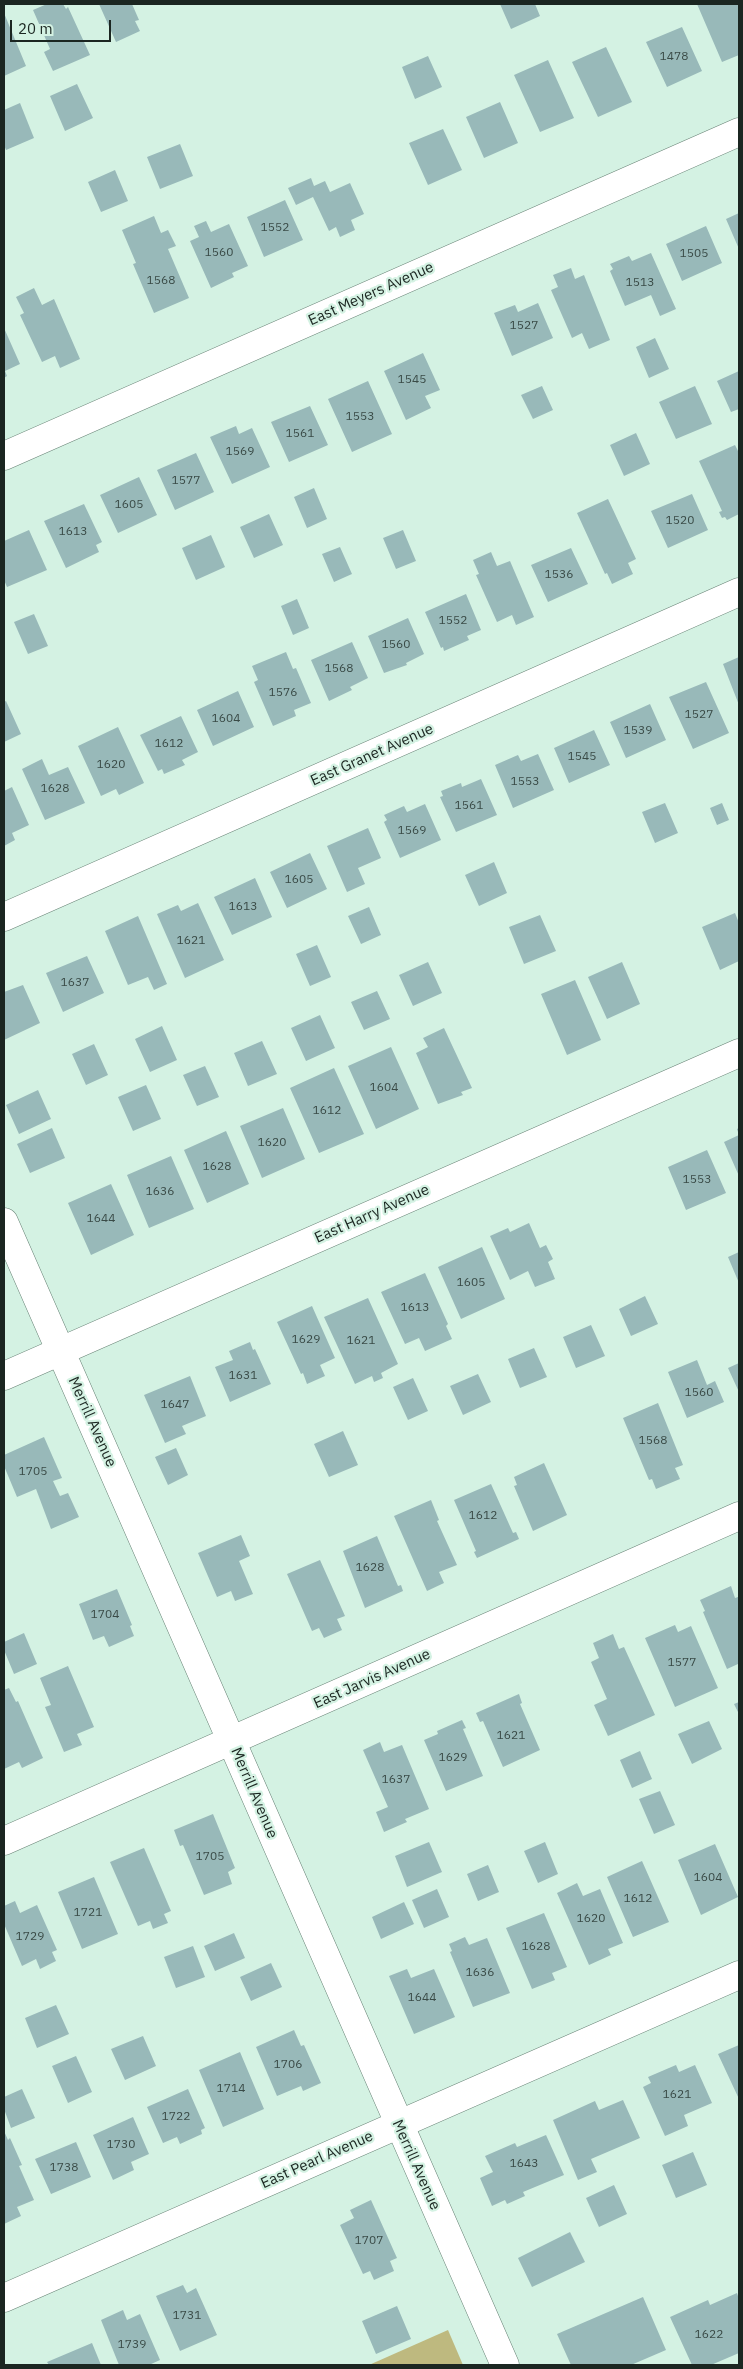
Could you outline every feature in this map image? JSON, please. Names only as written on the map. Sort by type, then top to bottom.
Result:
[{"type":"street","name":"East Meyers Avenue","points":[[4,456],[739,132]]},
{"type":"street","name":"East Granet Avenue","points":[[4,917],[739,592]]},
{"type":"street","name":"East Harry Avenue","points":[[4,1376],[739,1053]]},
{"type":"street","name":"Merrill Avenue","points":[[4,1222],[398,2125],[505,2365]]},
{"type":"street","name":"East Jarvis Avenue","points":[[4,1841],[739,1516]]},
{"type":"street","name":"East Pearl Avenue","points":[[4,2298],[739,1975]]},
{"type":"shaded area","points":[[448,2330],[463,2365],[369,2365]]},
{"type":"building","points":[[47,4],[63,4],[66,9],[68,7],[90,55],[53,71],[44,52],[50,49],[33,10]]},
{"type":"building","points":[[99,4],[132,4],[139,20],[135,21],[140,31],[116,42]]},
{"type":"building","points":[[500,4],[535,4],[540,16],[511,29]]},
{"type":"building","points":[[697,4],[739,4],[739,55],[722,62]]},
{"type":"building","points":[[4,13],[26,66],[4,76]]},
{"type":"building","points":[[682,27],[702,71],[667,87],[646,42]]},
{"type":"building","points":[[606,47],[632,102],[598,117],[572,62]]},
{"type":"building","points":[[428,56],[442,87],[415,99],[402,67]]},
{"type":"building","points":[[548,60],[574,118],[540,132],[514,75]]},
{"type":"building","points":[[77,84],[93,118],[65,131],[50,96]]},
{"type":"building","points":[[500,102],[518,143],[484,158],[466,117]]},
{"type":"building","points":[[20,103],[34,138],[6,150],[4,145],[4,110]]},
{"type":"building","points":[[443,129],[462,170],[428,185],[409,143]]},
{"type":"building","points":[[180,144],[193,176],[160,189],[147,157]]},
{"type":"building","points":[[115,170],[128,201],[101,212],[88,182]]},
{"type":"building","points":[[311,178],[314,186],[325,181],[330,192],[350,183],[364,214],[351,220],[355,230],[340,237],[336,227],[329,231],[313,197],[296,205],[288,188]]},
{"type":"building","points":[[285,200],[303,240],[264,257],[247,217]]},
{"type":"building","points":[[739,213],[739,249],[726,219]]},
{"type":"building","points":[[154,216],[161,233],[168,230],[176,246],[168,249],[189,298],[154,313],[133,264],[136,263],[122,230]]},
{"type":"building","points":[[206,221],[211,232],[229,224],[248,266],[232,273],[234,277],[211,288],[190,241],[199,237],[194,226]]},
{"type":"building","points":[[706,226],[722,263],[682,281],[666,244]]},
{"type":"building","points":[[651,253],[676,309],[660,316],[651,295],[625,306],[610,271],[613,269],[610,264],[629,256],[632,261]]},
{"type":"building","points":[[571,268],[575,279],[584,275],[610,340],[589,349],[582,333],[572,338],[551,290],[558,287],[553,275]]},
{"type":"building","points":[[34,288],[42,305],[54,299],[80,359],[60,368],[55,356],[42,362],[20,315],[24,313],[16,297]]},
{"type":"building","points":[[538,303],[553,338],[512,356],[494,313],[515,305],[518,312]]},
{"type":"building","points":[[4,328],[20,364],[5,371],[7,376],[4,378]]},
{"type":"building","points":[[655,338],[669,369],[649,378],[636,347]]},
{"type":"building","points":[[423,353],[440,390],[425,396],[431,408],[406,420],[384,371]]},
{"type":"building","points":[[739,371],[739,409],[731,412],[717,381]]},
{"type":"building","points":[[368,381],[392,434],[352,452],[328,399]]},
{"type":"building","points":[[542,386],[553,410],[533,419],[521,395]]},
{"type":"building","points":[[695,386],[712,424],[676,439],[659,402]]},
{"type":"building","points":[[310,406],[328,445],[289,462],[271,422]]},
{"type":"building","points":[[236,426],[239,434],[252,428],[270,467],[232,484],[210,437]]},
{"type":"building","points":[[636,433],[650,464],[624,476],[610,445]]},
{"type":"building","points":[[735,445],[739,453],[739,514],[727,520],[725,517],[722,518],[719,512],[722,511],[699,461]]},
{"type":"building","points":[[196,453],[214,492],[175,510],[157,470]]},
{"type":"building","points":[[139,477],[157,515],[118,533],[100,495]]},
{"type":"building","points":[[314,488],[327,519],[307,528],[294,497]]},
{"type":"building","points":[[692,494],[708,530],[668,548],[651,511]]},
{"type":"building","points":[[608,499],[636,559],[628,563],[633,574],[612,584],[607,573],[605,574],[577,513]]},
{"type":"building","points":[[84,504],[102,542],[96,545],[99,552],[66,568],[44,521]]},
{"type":"building","points":[[269,514],[283,545],[254,558],[240,527]]},
{"type":"building","points":[[29,530],[47,570],[7,587],[4,580],[4,541]]},
{"type":"building","points":[[403,530],[416,561],[396,569],[383,538]]},
{"type":"building","points":[[211,535],[225,567],[196,580],[182,548]]},
{"type":"building","points":[[340,547],[352,574],[334,582],[322,554]]},
{"type":"building","points":[[571,548],[588,584],[548,602],[531,565]]},
{"type":"building","points":[[491,552],[497,566],[510,561],[534,617],[516,625],[512,615],[497,622],[476,575],[479,574],[473,560]]},
{"type":"building","points":[[466,594],[481,630],[467,636],[469,640],[444,651],[425,612]]},
{"type":"building","points":[[297,599],[309,628],[293,635],[281,606]]},
{"type":"building","points":[[34,614],[48,646],[28,654],[14,622]]},
{"type":"building","points":[[408,618],[424,654],[406,663],[407,665],[384,673],[368,636]]},
{"type":"building","points":[[352,642],[368,678],[350,687],[352,690],[329,701],[311,660]]},
{"type":"building","points":[[286,652],[293,669],[296,668],[311,703],[294,710],[296,716],[273,726],[254,682],[258,680],[252,666]]},
{"type":"building","points":[[739,657],[739,705],[723,664]]},
{"type":"building","points":[[706,682],[729,733],[693,749],[669,697]]},
{"type":"building","points":[[238,691],[254,727],[213,746],[197,710]]},
{"type":"building","points":[[6,701],[21,734],[4,742],[4,702]]},
{"type":"building","points":[[650,704],[666,740],[626,758],[610,722]]},
{"type":"building","points":[[181,716],[198,752],[182,760],[185,765],[164,774],[162,769],[158,771],[140,735]]},
{"type":"building","points":[[118,727],[144,783],[119,795],[116,789],[101,796],[78,746]]},
{"type":"building","points":[[594,730],[610,765],[569,783],[554,748]]},
{"type":"building","points":[[538,754],[554,790],[513,808],[495,765],[518,755],[521,761]]},
{"type":"building","points":[[42,759],[49,775],[68,767],[85,803],[45,820],[22,769]]},
{"type":"building","points":[[481,779],[497,815],[456,832],[440,797],[443,796],[441,791],[461,783],[462,787]]},
{"type":"building","points":[[12,787],[29,825],[12,833],[15,840],[4,846],[4,791]]},
{"type":"building","points":[[665,803],[678,833],[655,843],[642,812]]},
{"type":"building","points":[[722,803],[729,820],[717,825],[710,808]]},
{"type":"building","points":[[425,804],[441,840],[400,858],[384,822],[387,820],[384,815],[404,806],[407,812]]},
{"type":"building","points":[[368,828],[381,858],[358,868],[365,884],[347,892],[327,846]]},
{"type":"building","points":[[310,853],[327,889],[287,908],[270,872]]},
{"type":"building","points":[[494,862],[507,893],[479,906],[465,875]]},
{"type":"building","points":[[255,878],[272,917],[232,935],[214,897]]},
{"type":"building","points":[[198,903],[224,960],[185,978],[157,914],[178,905],[181,911]]},
{"type":"building","points":[[369,907],[381,935],[361,944],[348,916]]},
{"type":"building","points":[[735,913],[739,923],[739,961],[720,970],[702,927]]},
{"type":"building","points":[[540,915],[556,951],[524,964],[509,927]]},
{"type":"building","points":[[138,916],[167,984],[154,990],[148,977],[128,985],[105,931]]},
{"type":"building","points":[[317,945],[331,977],[310,986],[296,954]]},
{"type":"building","points":[[87,956],[104,993],[63,1012],[46,973]]},
{"type":"building","points":[[428,962],[442,993],[413,1006],[399,975]]},
{"type":"building","points":[[622,962],[640,1004],[607,1019],[588,977]]},
{"type":"building","points":[[575,980],[601,1040],[567,1055],[541,994]]},
{"type":"building","points":[[23,985],[40,1023],[4,1040],[4,992]]},
{"type":"building","points":[[377,991],[390,1019],[364,1030],[351,1002]]},
{"type":"building","points":[[320,1015],[335,1048],[306,1061],[291,1028]]},
{"type":"building","points":[[162,1026],[177,1060],[150,1072],[135,1039]]},
{"type":"building","points":[[444,1028],[472,1088],[461,1092],[463,1095],[438,1104],[416,1053],[428,1047],[423,1038]]},
{"type":"building","points":[[262,1041],[277,1074],[248,1086],[234,1053]]},
{"type":"building","points":[[94,1044],[108,1075],[86,1085],[72,1054]]},
{"type":"building","points":[[391,1047],[419,1109],[376,1129],[348,1066]]},
{"type":"building","points":[[205,1066],[219,1097],[197,1106],[183,1075]]},
{"type":"building","points":[[334,1068],[364,1134],[319,1153],[290,1088]]},
{"type":"building","points":[[146,1085],[161,1119],[133,1131],[118,1097]]},
{"type":"building","points":[[38,1090],[51,1119],[19,1134],[6,1105]]},
{"type":"building","points":[[283,1108],[305,1159],[262,1178],[240,1126]]},
{"type":"building","points":[[52,1128],[65,1158],[30,1173],[17,1144]]},
{"type":"building","points":[[226,1131],[249,1184],[207,1203],[184,1150]]},
{"type":"building","points":[[739,1135],[739,1176],[724,1142]]},
{"type":"building","points":[[707,1150],[726,1193],[686,1210],[668,1167]]},
{"type":"building","points":[[171,1156],[194,1209],[149,1228],[127,1175]]},
{"type":"building","points":[[111,1184],[134,1235],[91,1255],[68,1203]]},
{"type":"building","points":[[529,1223],[540,1248],[546,1245],[553,1259],[548,1262],[555,1279],[535,1287],[528,1271],[510,1280],[490,1236],[508,1228],[510,1232]]},
{"type":"building","points":[[482,1247],[505,1299],[461,1319],[438,1267]]},
{"type":"building","points":[[739,1252],[739,1283],[728,1257]]},
{"type":"building","points":[[425,1273],[448,1324],[446,1326],[452,1339],[425,1351],[419,1338],[405,1344],[381,1292]]},
{"type":"building","points":[[645,1296],[658,1324],[631,1336],[619,1309]]},
{"type":"building","points":[[368,1298],[398,1364],[381,1373],[383,1378],[374,1382],[372,1376],[355,1384],[324,1317]]},
{"type":"building","points":[[312,1306],[335,1358],[320,1365],[325,1376],[307,1384],[277,1322]]},
{"type":"building","points":[[591,1325],[605,1356],[576,1368],[563,1337]]},
{"type":"building","points":[[250,1342],[271,1384],[230,1402],[215,1367],[233,1360],[229,1351]]},
{"type":"building","points":[[534,1348],[547,1377],[520,1388],[508,1359]]},
{"type":"building","points":[[697,1360],[707,1385],[715,1381],[724,1402],[687,1418],[668,1372]]},
{"type":"building","points":[[739,1363],[739,1392],[728,1368]]},
{"type":"building","points":[[478,1374],[491,1402],[463,1415],[450,1386]]},
{"type":"building","points":[[190,1376],[206,1416],[182,1426],[186,1434],[165,1443],[144,1395]]},
{"type":"building","points":[[413,1378],[428,1411],[408,1420],[393,1387]]},
{"type":"building","points":[[658,1403],[683,1465],[675,1468],[680,1479],[656,1489],[652,1479],[649,1480],[623,1418]]},
{"type":"building","points":[[343,1431],[358,1465],[329,1477],[314,1444]]},
{"type":"building","points":[[44,1437],[62,1478],[53,1481],[60,1496],[68,1493],[79,1517],[51,1529],[36,1489],[17,1497],[4,1466],[4,1455]]},
{"type":"building","points":[[176,1448],[188,1475],[168,1485],[155,1457]]},
{"type":"building","points":[[544,1463],[567,1515],[533,1531],[514,1486],[517,1485],[514,1477]]},
{"type":"building","points":[[491,1484],[513,1533],[516,1532],[519,1539],[477,1558],[474,1552],[476,1551],[454,1500]]},
{"type":"building","points":[[431,1500],[439,1520],[437,1521],[457,1565],[439,1572],[444,1583],[427,1591],[394,1516]]},
{"type":"building","points":[[241,1535],[250,1556],[239,1561],[253,1594],[235,1601],[231,1591],[217,1597],[198,1553]]},
{"type":"building","points":[[377,1536],[398,1586],[401,1585],[403,1591],[365,1608],[343,1551]]},
{"type":"building","points":[[320,1560],[345,1616],[337,1619],[342,1630],[324,1638],[319,1628],[312,1631],[287,1574]]},
{"type":"building","points":[[731,1586],[735,1598],[738,1597],[739,1599],[739,1667],[738,1664],[727,1669],[703,1612],[705,1611],[700,1600]]},
{"type":"building","points":[[117,1589],[132,1625],[130,1626],[134,1636],[109,1647],[104,1636],[93,1640],[79,1604]]},
{"type":"building","points":[[675,1625],[678,1632],[691,1626],[718,1688],[675,1707],[645,1638]]},
{"type":"building","points":[[24,1633],[37,1664],[14,1674],[4,1650],[4,1642]]},
{"type":"building","points":[[613,1634],[619,1649],[624,1647],[655,1715],[608,1736],[594,1705],[607,1699],[591,1662],[599,1658],[593,1643]]},
{"type":"building","points":[[68,1666],[94,1727],[77,1734],[82,1745],[64,1752],[45,1707],[51,1705],[40,1678]]},
{"type":"building","points":[[9,1688],[16,1702],[18,1701],[43,1758],[22,1768],[19,1762],[4,1769],[4,1690]]},
{"type":"building","points":[[519,1694],[522,1703],[520,1704],[540,1750],[503,1767],[483,1721],[480,1722],[476,1713]]},
{"type":"building","points":[[739,1702],[739,1714],[734,1704]]},
{"type":"building","points":[[462,1720],[466,1728],[463,1729],[483,1776],[446,1791],[424,1740],[438,1734],[437,1731]]},
{"type":"building","points":[[709,1721],[722,1749],[692,1764],[678,1734]]},
{"type":"building","points":[[380,1742],[384,1752],[402,1745],[429,1809],[405,1819],[407,1822],[384,1832],[376,1812],[388,1807],[363,1750]]},
{"type":"building","points":[[640,1751],[652,1779],[632,1788],[620,1760]]},
{"type":"building","points":[[660,1791],[675,1825],[654,1834],[639,1799]]},
{"type":"building","points":[[213,1814],[235,1868],[228,1872],[232,1884],[204,1895],[183,1845],[180,1846],[174,1830]]},
{"type":"building","points":[[429,1842],[442,1872],[407,1887],[395,1856]]},
{"type":"building","points":[[545,1842],[558,1874],[538,1883],[524,1851]]},
{"type":"building","points":[[715,1844],[738,1897],[701,1915],[678,1860]]},
{"type":"building","points":[[144,1848],[171,1911],[164,1914],[168,1923],[153,1929],[150,1921],[138,1926],[110,1862]]},
{"type":"building","points":[[642,1861],[669,1922],[633,1937],[607,1877]]},
{"type":"building","points":[[488,1865],[499,1892],[478,1901],[467,1874]]},
{"type":"building","points":[[94,1877],[118,1934],[82,1949],[58,1892]]},
{"type":"building","points":[[577,1883],[583,1896],[600,1889],[623,1943],[608,1949],[611,1955],[589,1965],[557,1893]]},
{"type":"building","points":[[437,1889],[449,1917],[424,1928],[412,1900]]},
{"type":"building","points":[[15,1901],[20,1913],[37,1905],[57,1950],[52,1952],[56,1961],[40,1969],[36,1959],[22,1966],[4,1924],[4,1906]]},
{"type":"building","points":[[404,1902],[414,1924],[381,1939],[372,1917]]},
{"type":"building","points":[[544,1913],[567,1967],[552,1973],[555,1980],[532,1989],[506,1928]]},
{"type":"building","points":[[234,1933],[245,1958],[215,1971],[204,1946]]},
{"type":"building","points":[[465,1937],[469,1945],[487,1938],[510,1993],[473,2007],[450,1952],[452,1951],[449,1944]]},
{"type":"building","points":[[193,1946],[205,1977],[176,1988],[164,1957]]},
{"type":"building","points":[[271,1963],[282,1987],[251,2001],[240,1977]]},
{"type":"building","points":[[407,1969],[411,1978],[434,1969],[455,2017],[414,2034],[389,1976]]},
{"type":"building","points":[[56,2005],[69,2034],[37,2048],[25,2018]]},
{"type":"building","points":[[294,2030],[301,2046],[304,2045],[321,2083],[303,2091],[301,2086],[277,2096],[256,2047]]},
{"type":"building","points":[[143,2036],[156,2066],[125,2080],[111,2049]]},
{"type":"building","points":[[739,2045],[739,2099],[718,2054]]},
{"type":"building","points":[[240,2052],[264,2109],[223,2127],[199,2070]]},
{"type":"building","points":[[76,2056],[92,2092],[68,2103],[52,2066]]},
{"type":"building","points":[[676,2065],[679,2072],[695,2065],[712,2103],[684,2115],[688,2126],[665,2136],[643,2087],[651,2083],[648,2077]]},
{"type":"building","points":[[22,2089],[35,2118],[11,2128],[4,2109],[4,2097]]},
{"type":"building","points":[[188,2089],[205,2128],[201,2130],[202,2134],[180,2144],[177,2137],[163,2143],[147,2107]]},
{"type":"building","points":[[623,2100],[640,2138],[591,2159],[597,2172],[578,2180],[553,2120],[595,2101],[599,2110]]},
{"type":"building","points":[[133,2117],[149,2154],[131,2162],[134,2170],[113,2180],[93,2135]]},
{"type":"building","points":[[4,2131],[8,2140],[10,2138],[22,2165],[19,2166],[34,2200],[17,2207],[21,2216],[4,2224]]},
{"type":"building","points":[[546,2135],[564,2175],[523,2192],[525,2196],[507,2204],[505,2200],[492,2206],[480,2178],[493,2172],[485,2156],[515,2143],[517,2147]]},
{"type":"building","points":[[76,2142],[91,2177],[51,2194],[35,2159]]},
{"type":"building","points":[[693,2152],[707,2185],[676,2198],[662,2165]]},
{"type":"building","points":[[614,2185],[627,2214],[599,2227],[586,2198]]},
{"type":"building","points":[[371,2200],[397,2258],[390,2261],[394,2271],[374,2280],[370,2271],[363,2274],[340,2225],[354,2218],[350,2210]]},
{"type":"building","points":[[570,2232],[585,2262],[532,2287],[518,2258]]},
{"type":"building","points":[[183,2285],[187,2293],[196,2288],[217,2335],[180,2351],[156,2296]]},
{"type":"building","points":[[737,2293],[739,2299],[739,2353],[711,2365],[692,2365],[670,2317],[708,2300],[710,2305]]},
{"type":"building","points":[[643,2297],[666,2350],[631,2365],[571,2365],[557,2334]]},
{"type":"building","points":[[397,2306],[411,2339],[376,2354],[362,2321]]},
{"type":"building","points":[[123,2310],[127,2320],[140,2314],[160,2360],[149,2365],[119,2365],[101,2320]]},
{"type":"building","points":[[92,2343],[101,2365],[49,2365],[47,2362]]}]
